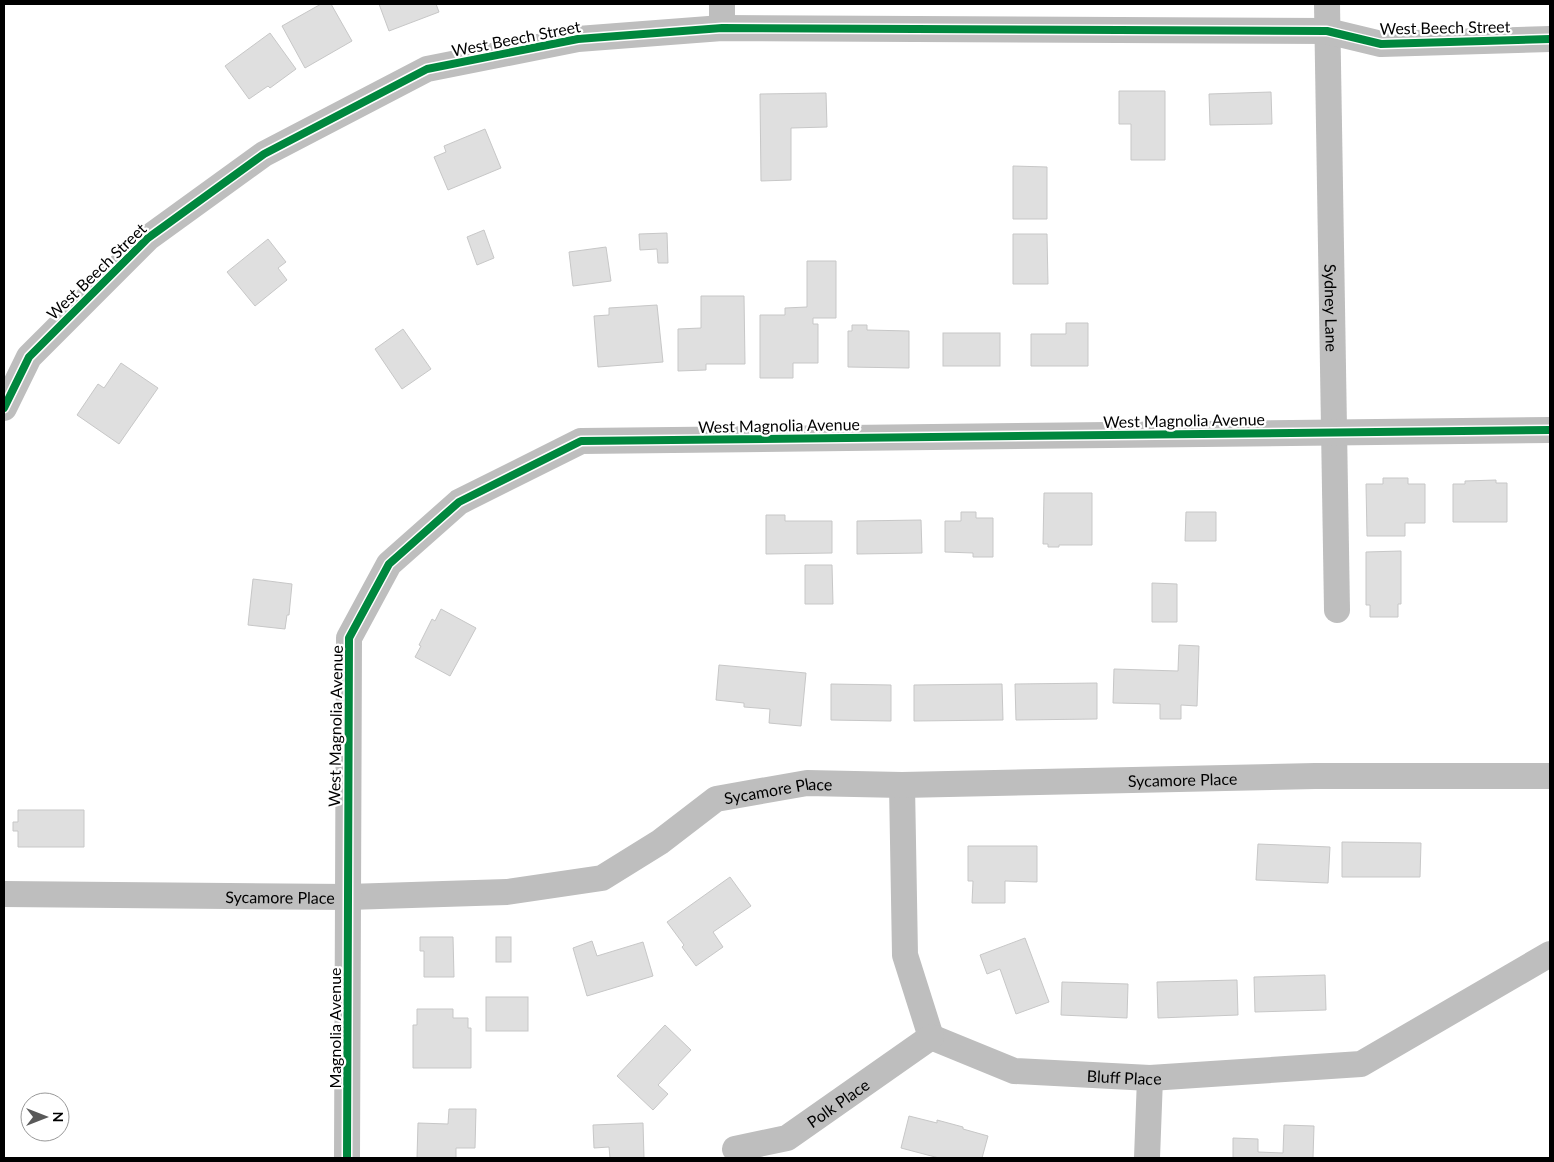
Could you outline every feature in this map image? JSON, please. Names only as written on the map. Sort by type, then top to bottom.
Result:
[{"type":"street","name":"Sydney Lane","points":[[1327,4],[1337,610]]},
{"type":"street","name":"West Beech Street","points":[[4,408],[29,357],[148,238],[264,154],[427,69],[578,39],[722,16],[1327,32],[1381,44],[1550,39]]},
{"type":"street","name":"West Magnolia Avenue","points":[[348,897],[349,638],[389,564],[459,502],[581,441],[1550,430]]},
{"type":"street","name":"Sycamore Place","points":[[4,894],[348,897],[507,892],[602,878],[660,842],[716,799],[806,784],[902,785],[1315,776],[1550,776]]},
{"type":"street","points":[[902,785],[905,955],[931,1037]]},
{"type":"street","name":"Magnolia Avenue","points":[[347,1158],[348,897]]},
{"type":"street","name":"Bluff Place","points":[[931,1037],[1014,1070],[1150,1078],[1361,1064],[1550,954]]},
{"type":"street","name":"Polk Place","points":[[735,1149],[787,1138],[931,1037]]},
{"type":"street","points":[[1147,1158],[1150,1078]]},
{"type":"building","points":[[321,4],[331,4],[352,41],[305,68],[282,26]]},
{"type":"building","points":[[379,4],[436,4],[439,12],[389,31]]},
{"type":"building","points":[[270,33],[296,69],[270,88],[268,86],[249,99],[225,66]]},
{"type":"building","points":[[1119,91],[1165,91],[1165,160],[1131,160],[1131,124],[1119,124]]},
{"type":"building","points":[[1271,92],[1272,124],[1210,125],[1209,94]]},
{"type":"building","points":[[826,93],[827,127],[791,128],[791,180],[761,181],[760,94]]},
{"type":"building","points":[[485,129],[501,168],[448,190],[434,157],[446,152],[444,146]]},
{"type":"building","points":[[1013,166],[1047,167],[1047,219],[1013,219]]},
{"type":"building","points":[[484,230],[494,258],[477,265],[467,237]]},
{"type":"building","points":[[667,233],[668,263],[658,263],[657,249],[640,250],[639,234]]},
{"type":"building","points":[[1013,234],[1047,234],[1048,284],[1013,284]]},
{"type":"building","points":[[268,239],[286,262],[278,268],[287,280],[255,306],[227,272]]},
{"type":"building","points":[[606,247],[611,281],[573,286],[569,252]]},
{"type":"building","points":[[807,261],[836,261],[836,318],[813,318],[813,324],[818,324],[818,363],[793,363],[793,378],[760,378],[760,315],[785,315],[785,308],[807,307]]},
{"type":"building","points":[[701,296],[744,296],[745,364],[706,364],[706,370],[678,371],[678,329],[701,328]]},
{"type":"building","points":[[657,305],[663,362],[598,367],[594,316],[609,315],[609,308]]},
{"type":"building","points":[[1066,323],[1088,323],[1088,366],[1031,366],[1031,334],[1066,334]]},
{"type":"building","points":[[852,325],[867,325],[867,330],[909,331],[909,368],[848,367],[848,331],[852,331]]},
{"type":"building","points":[[403,329],[431,369],[402,389],[375,349]]},
{"type":"building","points":[[943,333],[1000,333],[1000,366],[943,366]]},
{"type":"building","points":[[121,363],[158,388],[119,444],[77,415],[98,384],[104,388]]},
{"type":"building","points":[[1383,478],[1408,478],[1408,484],[1425,484],[1425,523],[1405,523],[1405,536],[1367,536],[1366,484],[1383,484]]},
{"type":"building","points":[[1496,480],[1496,483],[1507,483],[1507,522],[1453,522],[1453,484],[1465,484],[1465,481]]},
{"type":"building","points":[[1044,493],[1092,493],[1092,545],[1048,547],[1048,544],[1043,544]]},
{"type":"building","points":[[961,512],[976,512],[976,518],[993,518],[993,557],[973,557],[973,553],[945,552],[945,521],[961,521]]},
{"type":"building","points":[[1186,512],[1216,512],[1216,541],[1185,541]]},
{"type":"building","points":[[766,515],[785,515],[785,521],[832,521],[832,553],[766,554]]},
{"type":"building","points":[[921,520],[922,553],[857,554],[857,521]]},
{"type":"building","points":[[1401,551],[1401,604],[1398,604],[1398,617],[1370,617],[1370,605],[1366,605],[1366,552]]},
{"type":"building","points":[[805,565],[832,565],[833,604],[805,604]]},
{"type":"building","points":[[253,579],[292,584],[289,615],[287,615],[285,629],[248,625]]},
{"type":"building","points":[[1152,583],[1177,584],[1177,622],[1152,622]]},
{"type":"building","points":[[441,609],[476,628],[450,676],[415,657],[432,619],[435,621]]},
{"type":"building","points":[[1179,645],[1199,646],[1197,706],[1181,705],[1181,719],[1160,719],[1160,704],[1113,703],[1114,669],[1178,671]]},
{"type":"building","points":[[719,665],[806,673],[801,726],[769,723],[770,709],[744,707],[744,703],[716,700]]},
{"type":"building","points":[[1097,683],[1097,719],[1016,720],[1015,684]]},
{"type":"building","points":[[831,684],[891,685],[891,721],[831,720]]},
{"type":"building","points":[[1002,684],[1003,720],[914,721],[914,685]]},
{"type":"building","points":[[18,810],[84,810],[84,847],[18,847],[18,831],[13,831],[13,822],[18,822]]},
{"type":"building","points":[[1342,842],[1421,843],[1420,877],[1342,877]]},
{"type":"building","points":[[1258,844],[1330,847],[1328,883],[1256,880]]},
{"type":"building","points":[[968,846],[1037,846],[1037,882],[1005,881],[1005,903],[972,903],[973,881],[968,881]]},
{"type":"building","points":[[730,877],[751,906],[713,932],[723,947],[696,966],[682,947],[684,945],[667,922]]},
{"type":"building","points":[[420,937],[453,937],[454,977],[424,977],[424,951],[420,951]]},
{"type":"building","points":[[496,937],[511,937],[511,962],[496,962]]},
{"type":"building","points":[[1025,938],[1049,1002],[1016,1014],[1000,969],[987,974],[980,955]]},
{"type":"building","points":[[592,941],[597,956],[643,942],[653,976],[587,996],[573,948]]},
{"type":"building","points":[[1325,975],[1326,1010],[1255,1012],[1254,977]]},
{"type":"building","points":[[1237,980],[1238,1015],[1158,1018],[1157,982]]},
{"type":"building","points":[[1062,982],[1128,984],[1127,1018],[1061,1015]]},
{"type":"building","points":[[486,997],[528,997],[528,1031],[486,1031]]},
{"type":"building","points":[[417,1009],[453,1009],[453,1018],[468,1018],[468,1028],[471,1028],[471,1068],[413,1068],[413,1025],[417,1025]]},
{"type":"building","points":[[665,1025],[691,1050],[658,1085],[668,1094],[653,1110],[617,1076]]},
{"type":"building","points":[[449,1109],[476,1109],[475,1148],[456,1148],[456,1158],[417,1158],[418,1123],[448,1124]]},
{"type":"building","points":[[909,1116],[937,1123],[937,1120],[988,1136],[982,1158],[939,1158],[901,1148]]},
{"type":"building","points":[[643,1123],[644,1158],[610,1158],[609,1147],[594,1148],[593,1125]]},
{"type":"building","points":[[1284,1125],[1314,1126],[1313,1158],[1233,1158],[1233,1138],[1258,1139],[1258,1152],[1283,1153]]},
{"type":"cycle path","points":[[4,408],[29,357],[148,238],[264,154],[427,69],[578,39],[722,28],[1327,31],[1381,44],[1550,39]]},
{"type":"cycle path","points":[[347,1158],[349,638],[389,564],[459,502],[581,441],[1550,430]]}]
